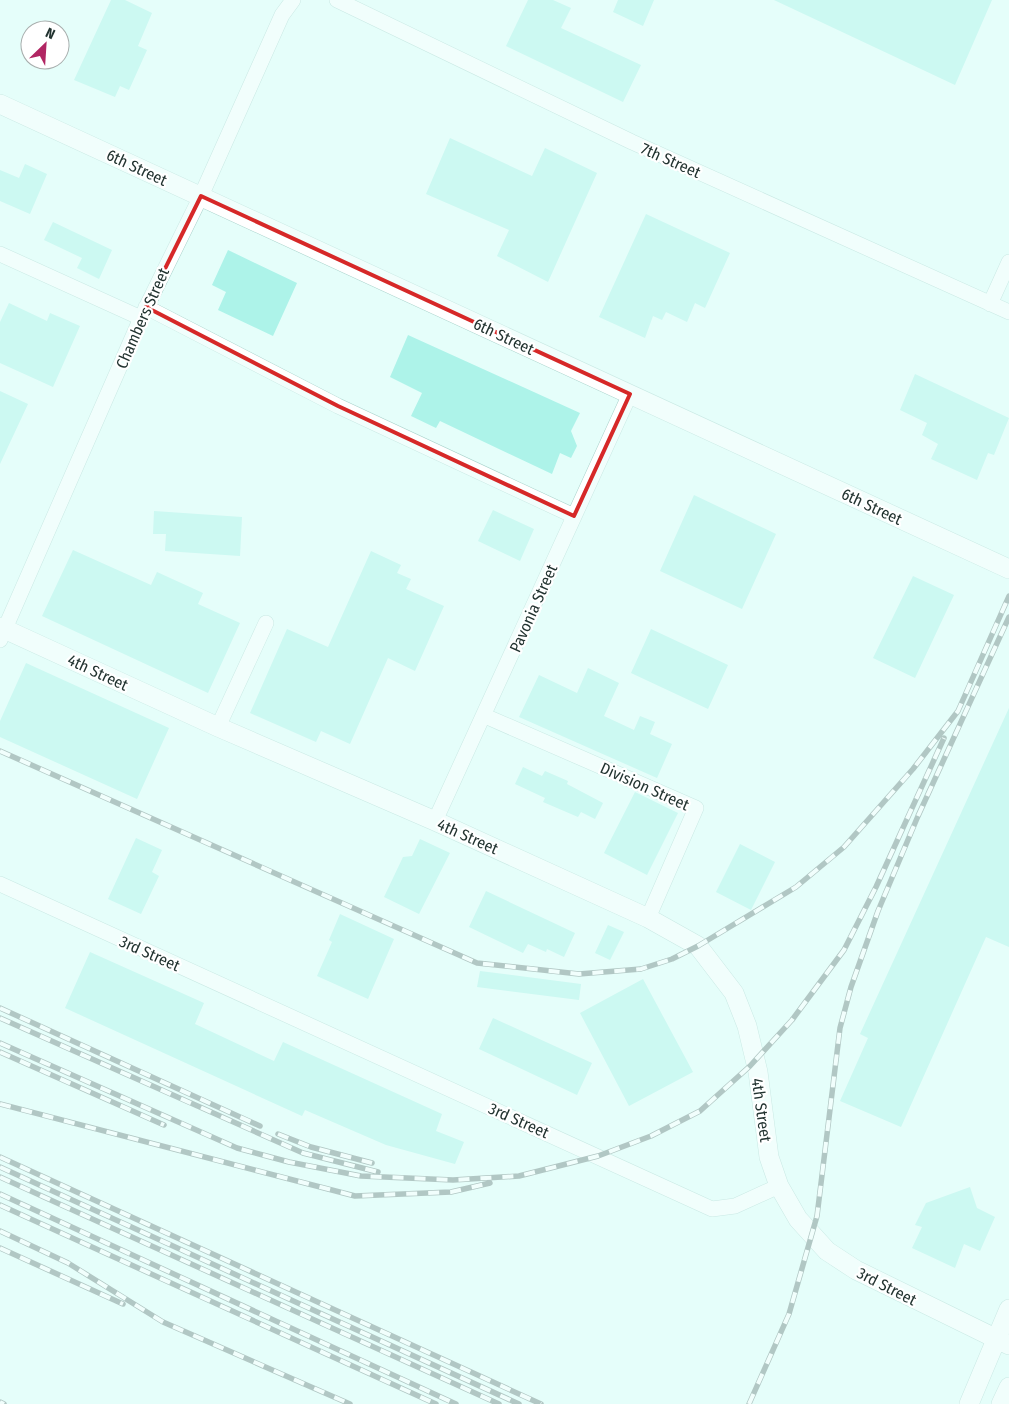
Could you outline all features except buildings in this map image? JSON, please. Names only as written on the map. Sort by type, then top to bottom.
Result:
[{"type":"main road","name":"6th Street","points":[[0,104],[1009,568]]},
{"type":"main road","name":"4th Street","points":[[2,632],[436,821],[648,918],[698,946],[734,993],[747,1026],[758,1072],[769,1157],[779,1186]]},
{"type":"main road","name":"3rd Street","points":[[779,1186],[798,1219],[827,1251],[856,1270],[1002,1342]]},
{"type":"main road","points":[[969,1404],[1002,1342],[1009,1309]]},
{"type":"main road","points":[[1001,1404],[1009,1387]]},
{"type":"street","name":"Chambers Street","points":[[2,632],[98,419],[143,312],[201,196],[282,15],[293,0]]},
{"type":"street","name":"7th Street","points":[[337,0],[625,139],[1009,312]]},
{"type":"street","points":[[0,254],[143,312],[338,406],[574,516]]},
{"type":"street","points":[[990,304],[1009,262]]},
{"type":"street","name":"Pavonia Street","points":[[436,821],[630,394]]},
{"type":"street","points":[[218,727],[266,623]]},
{"type":"street","name":"Division Street","points":[[485,716],[696,808],[648,918]]},
{"type":"street","name":"3rd Street","points":[[0,884],[712,1209],[735,1206],[779,1186]]},
{"type":"highlighted area","points":[[201,196],[630,394],[574,516],[338,406],[146,307]]},
{"type":"railway","points":[[0,751],[477,963],[579,974],[641,969],[672,959],[698,946],[796,887],[844,847],[913,769],[958,711],[1009,596]]},
{"type":"railway","points":[[749,1404],[789,1314],[817,1216],[840,1028],[851,987],[878,911],[918,816],[1009,617]]},
{"type":"railway","points":[[0,1043],[237,1148],[289,1162],[361,1176],[453,1180],[519,1176],[598,1156],[651,1136],[700,1111],[750,1066],[792,1020],[844,950],[876,887],[944,738]]},
{"type":"railway","points":[[0,1008],[260,1126]]},
{"type":"railway","points":[[0,1018],[303,1153],[378,1172]]},
{"type":"railway","points":[[0,1052],[164,1125]]},
{"type":"railway","points":[[0,1104],[355,1196],[451,1192],[490,1183]]},
{"type":"railway","points":[[278,1134],[311,1147],[372,1163]]},
{"type":"railway","points":[[0,1157],[541,1404]]},
{"type":"railway","points":[[0,1167],[519,1404]]},
{"type":"railway","points":[[0,1177],[499,1404]]},
{"type":"railway","points":[[0,1194],[456,1404]]},
{"type":"railway","points":[[0,1205],[436,1404]]},
{"type":"railway","points":[[0,1231],[68,1263],[163,1322],[350,1404]]},
{"type":"railway","points":[[0,1248],[123,1304]]},
{"type":"railway","points":[[0,1402],[4,1404]]}]
